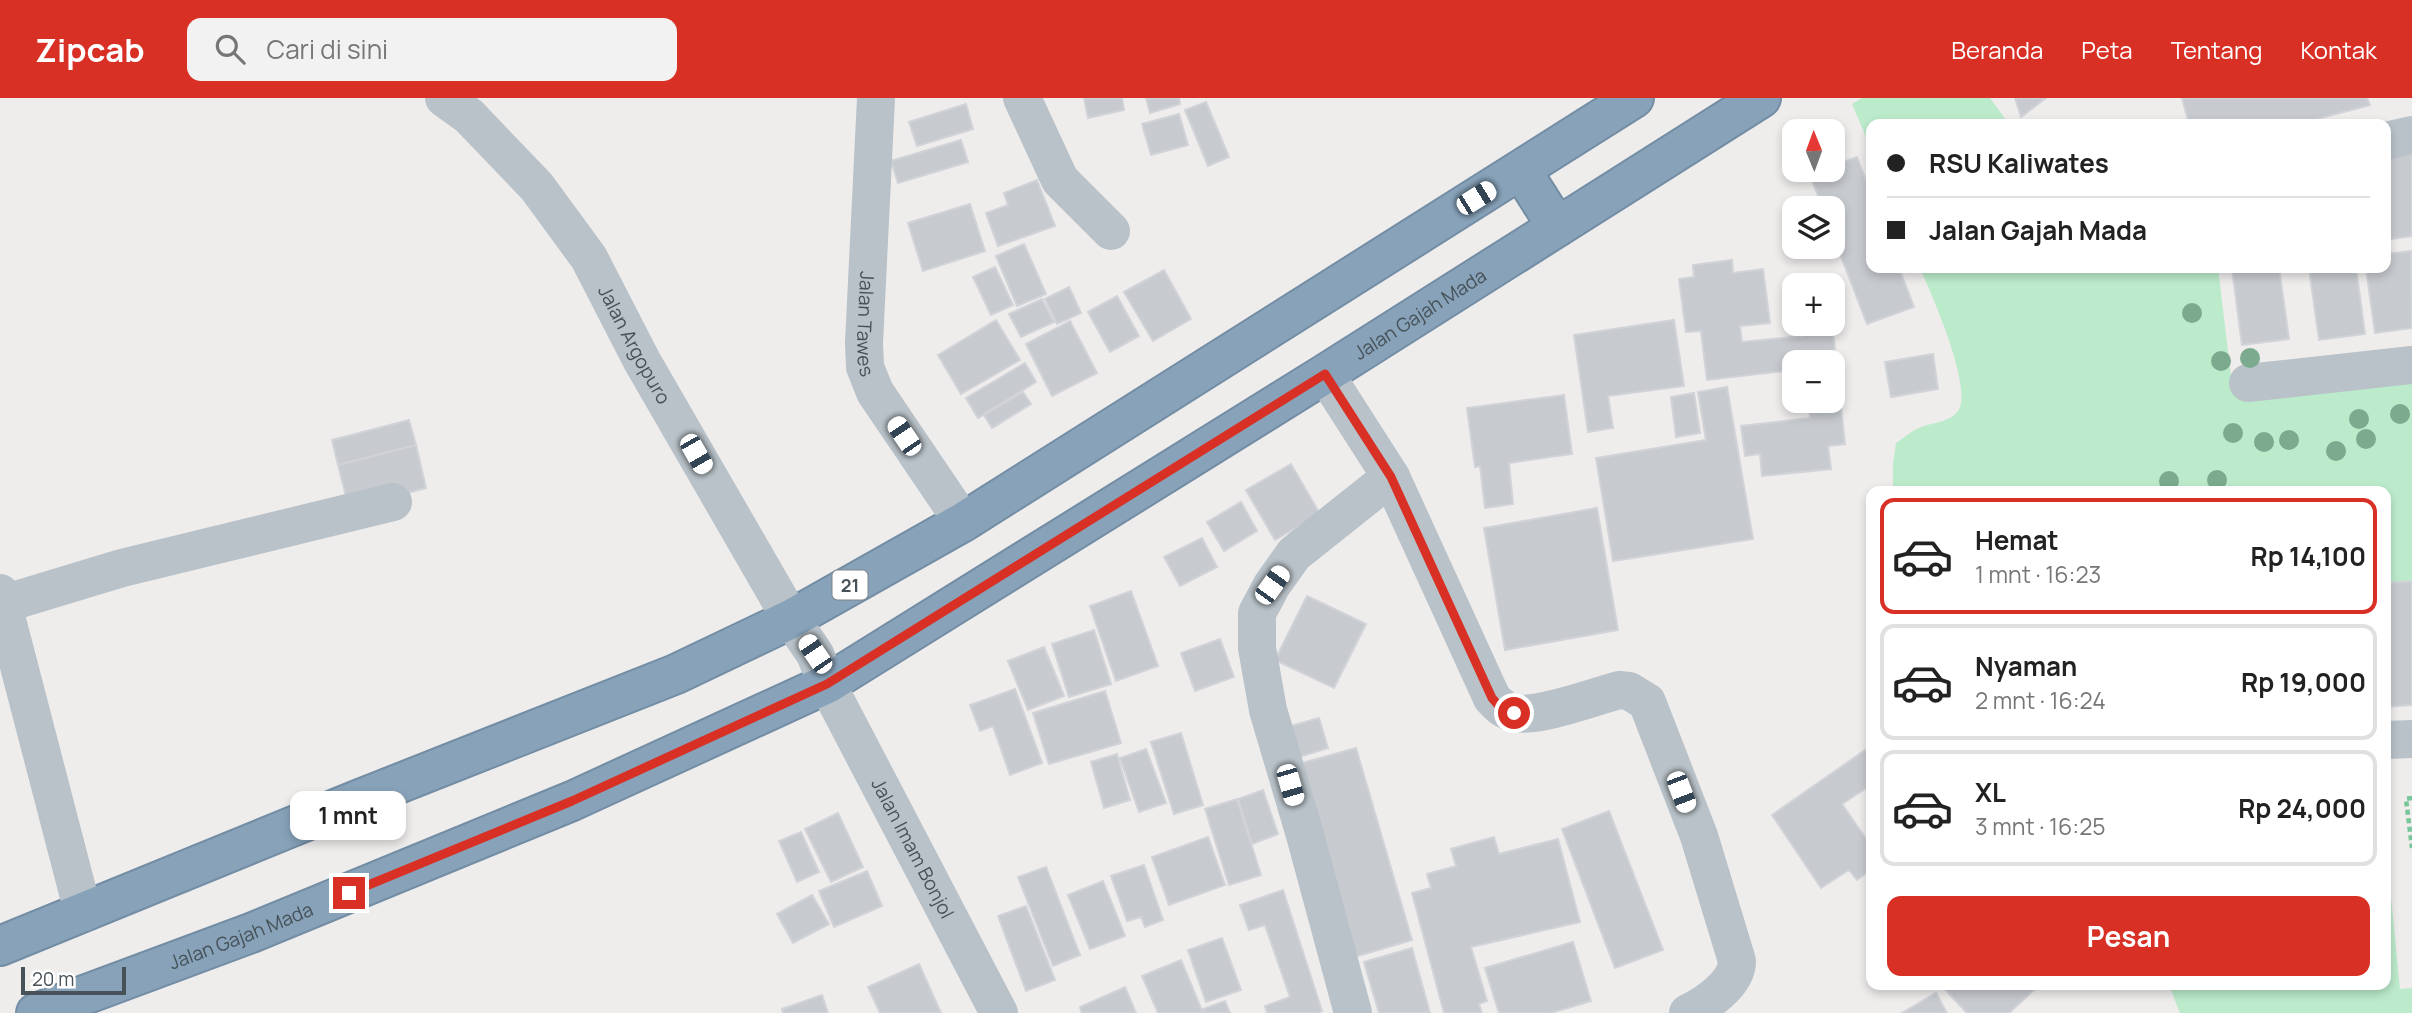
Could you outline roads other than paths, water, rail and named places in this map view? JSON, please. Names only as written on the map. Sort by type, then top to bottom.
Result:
[{"type":"highway","name":"21","points":[[0,946],[676,674],[791,619],[962,522],[1634,98]]},
{"type":"highway","name":"Jalan Gajah Mada","points":[[36,1013],[251,933],[572,801],[827,684],[1761,98]]},
{"type":"highway","points":[[1521,170],[1557,227]]},
{"type":"street","name":"Jalan Argopuro","points":[[444,98],[469,116],[537,187],[590,258],[642,361],[791,619]]},
{"type":"street","name":"Jalan Tawes","points":[[876,98],[865,367],[875,392],[962,522]]},
{"type":"street","points":[[1022,98],[1060,180],[1111,231]]},
{"type":"street","points":[[2391,140],[2412,135]]},
{"type":"street","points":[[2248,383],[2412,365]]},
{"type":"street","points":[[1325,374],[1391,477],[1492,698],[1500,707],[1514,713],[1531,715],[1619,690],[1629,691],[1647,702],[1699,836],[1737,961],[1735,974],[1731,979],[1709,1000],[1688,1013]]},
{"type":"street","points":[[1353,1013],[1268,710],[1257,648],[1257,613],[1272,585],[1294,554],[1391,477]]},
{"type":"street","points":[[83,912],[1,599],[393,502]]},
{"type":"street","points":[[791,619],[815,654],[827,684]]},
{"type":"street","name":"Jalan Imam Bonjol","points":[[827,684],[999,1013]]}]
